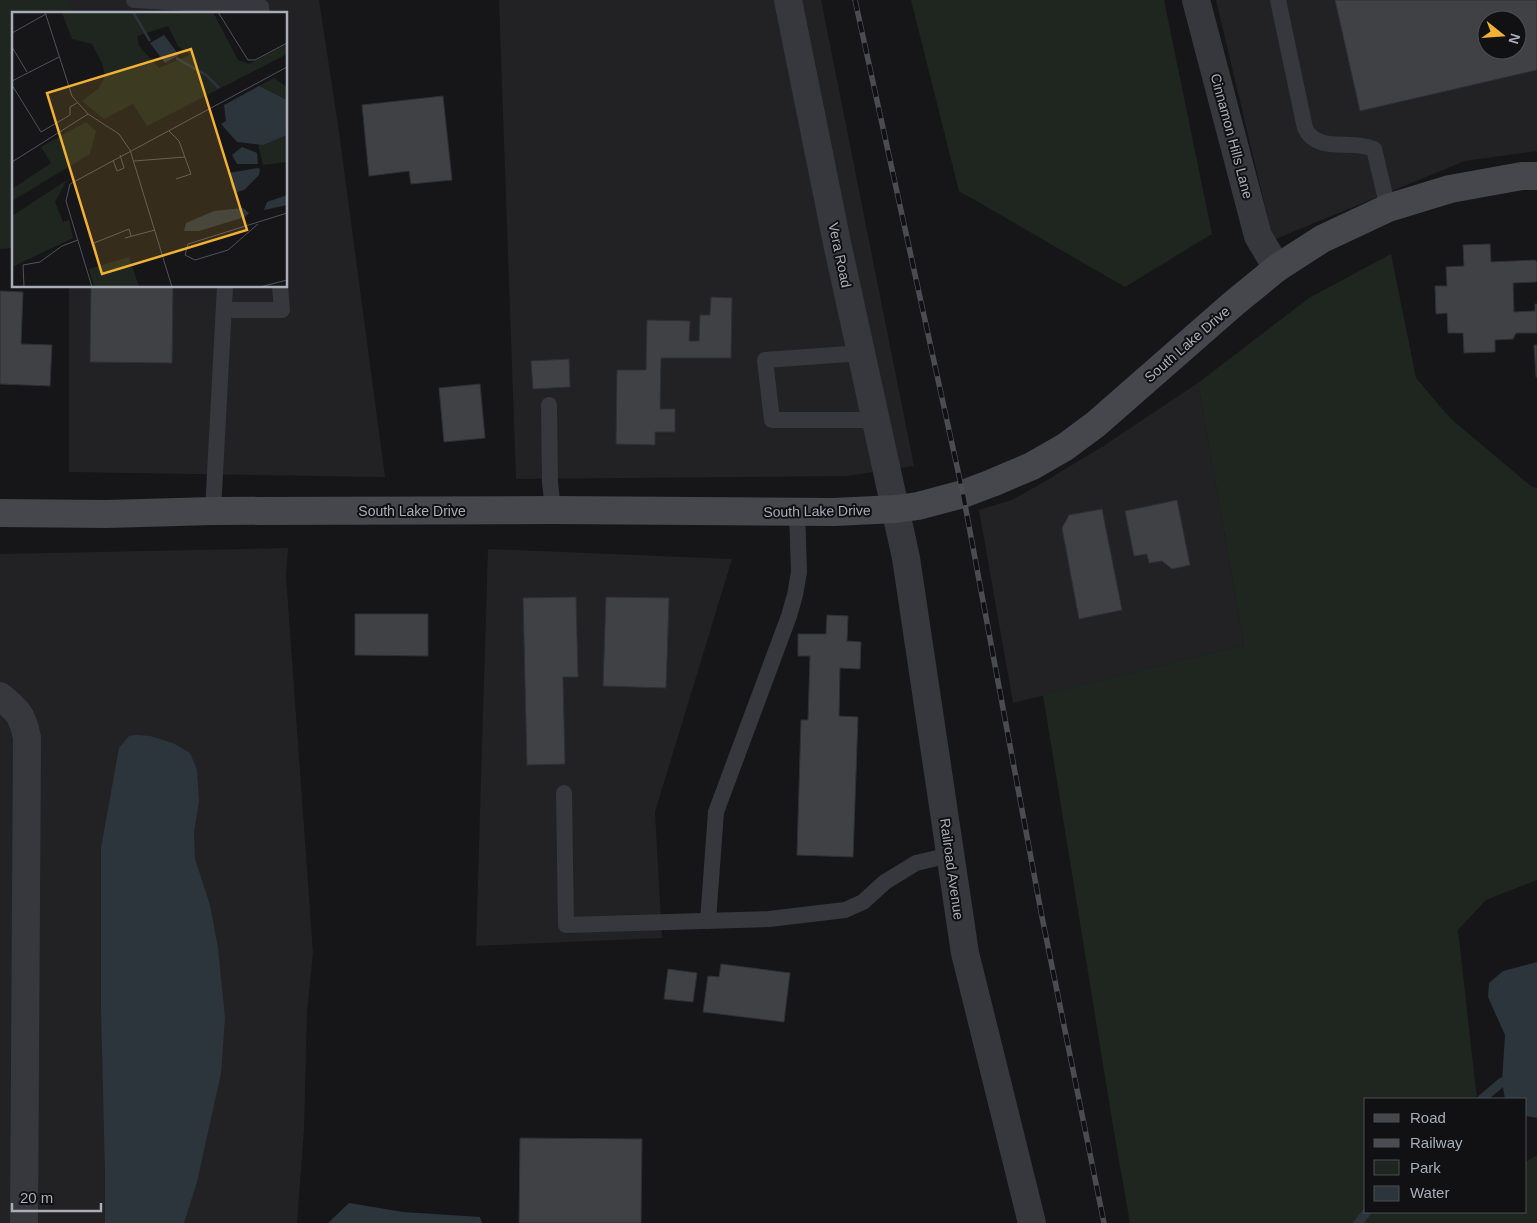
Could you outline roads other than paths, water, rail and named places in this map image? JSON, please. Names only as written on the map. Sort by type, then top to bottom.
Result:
[{"type":"main road","name":"South Lake Drive","points":[[0,513],[106,514],[213,511],[553,510],[834,512],[896,509],[939,501],[1015,474],[1048,458],[1065,447],[1096,424],[1277,268],[1322,240],[1388,208],[1450,189],[1522,176],[1537,176]]},
{"type":"street","name":"Vera Road","points":[[788,0],[837,243],[896,509]]},
{"type":"street","name":"Cinnamon Hills Lane","points":[[1196,0],[1258,236],[1277,268]]},
{"type":"street","name":"Railroad Avenue","points":[[896,509],[906,558],[965,954],[1032,1223]]},
{"type":"street","points":[[0,696],[20,713],[27,738],[24,1223]]},
{"type":"lane","points":[[134,0],[261,7],[262,12]]},
{"type":"lane","points":[[1278,0],[1308,135],[1316,142],[1356,144],[1374,148],[1388,208]]},
{"type":"lane","points":[[213,511],[226,288]]},
{"type":"lane","points":[[224,310],[282,310],[280,288]]},
{"type":"lane","points":[[862,353],[766,360],[772,420],[876,420]]},
{"type":"lane","points":[[549,405],[550,482],[553,510]]},
{"type":"lane","points":[[708,921],[716,812],[790,616],[796,595],[799,572],[797,511]]},
{"type":"lane","points":[[564,793],[566,925],[769,919],[845,910],[863,902],[885,882],[916,863],[950,855]]},
{"type":"water","points":[[129,736],[150,736],[173,743],[190,753],[197,770],[199,801],[194,832],[195,859],[210,905],[218,948],[225,1018],[221,1073],[197,1182],[184,1223],[105,1223],[101,1008],[101,848],[119,748]]},
{"type":"water","points":[[1537,962],[1537,1118],[1527,1116],[1527,1098],[1505,1098],[1502,1082],[1505,1035],[1488,997],[1489,983],[1503,971]]},
{"type":"water","points":[[349,1203],[403,1212],[480,1217],[482,1223],[328,1223]]},
{"type":"waterway","points":[[1483,1098],[1502,1082]]},
{"type":"waterway","points":[[1358,1223],[1366,1213]]},
{"type":"railway","points":[[855,0],[963,494],[1042,917],[1104,1223]]}]
